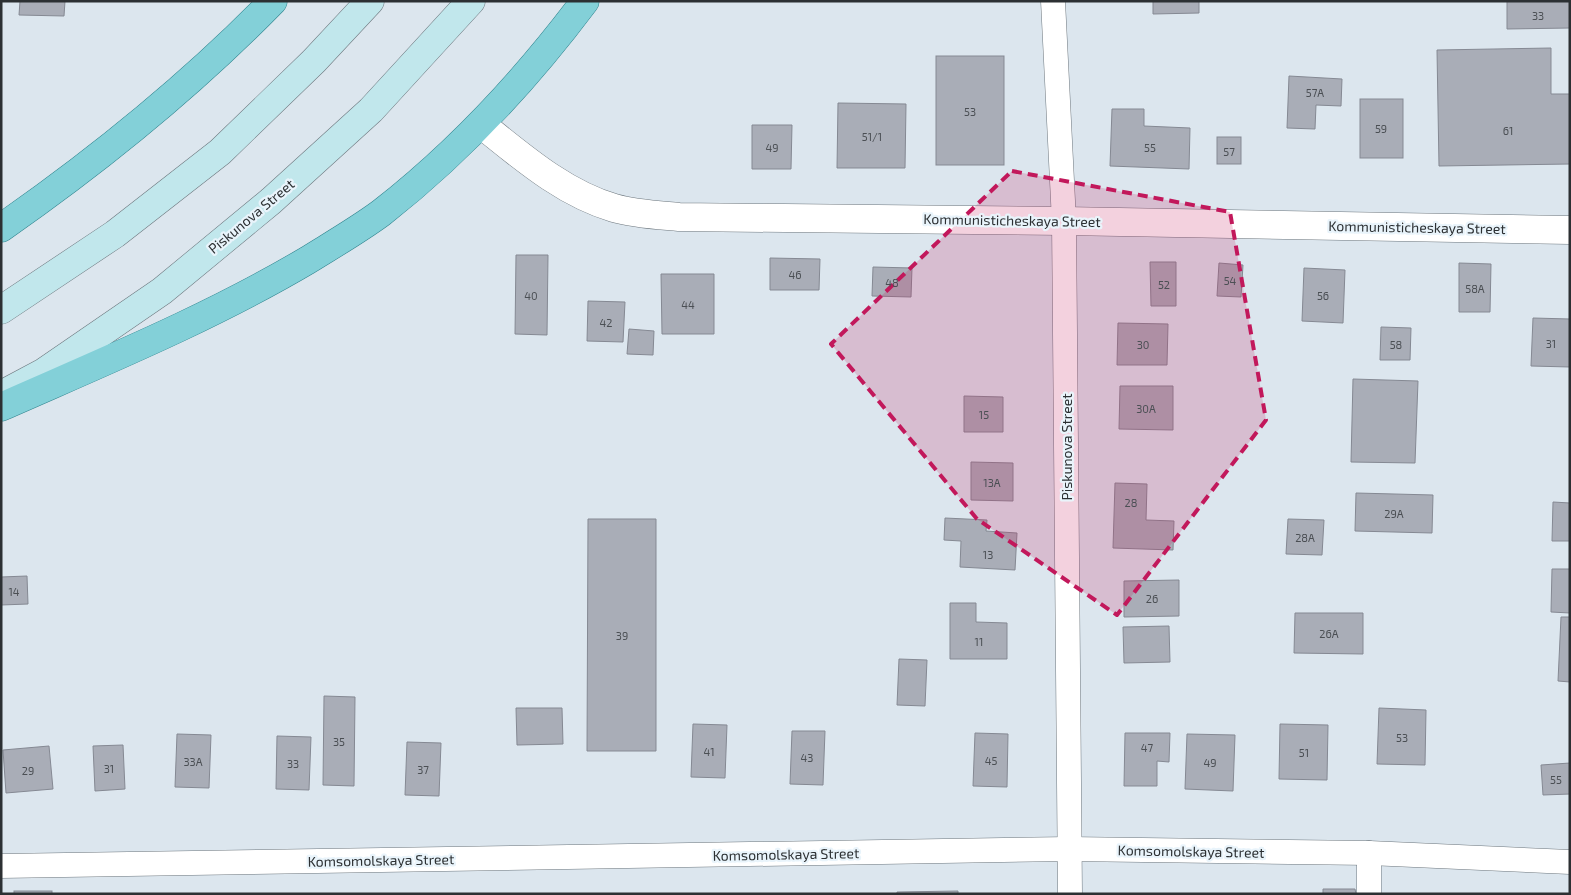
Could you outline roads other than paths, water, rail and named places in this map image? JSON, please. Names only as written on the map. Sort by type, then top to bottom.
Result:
[{"type":"main road","points":[[1,228],[57,189],[154,110],[248,26],[272,1]]},
{"type":"main road","points":[[1,310],[114,234],[220,152],[314,61],[370,1]]},
{"type":"main road","name":"Piskunova Street","points":[[1,395],[44,372],[162,291],[271,201],[371,110],[471,1]]},
{"type":"main road","points":[[1,407],[186,325],[276,278],[380,213],[450,155],[508,98],[585,1]]},
{"type":"street","name":"Piskunova Street","points":[[1053,1],[1064,220],[1070,894]]},
{"type":"street","name":"Kommunisticheskaya Street","points":[[481,124],[521,156],[586,198],[615,208],[644,214],[679,217],[1064,220],[1570,230]]},
{"type":"street","name":"Komsomolskaya Street","points":[[1,866],[1069,849],[1369,853],[1570,862]]},
{"type":"street","points":[[1369,853],[1369,894]]}]
